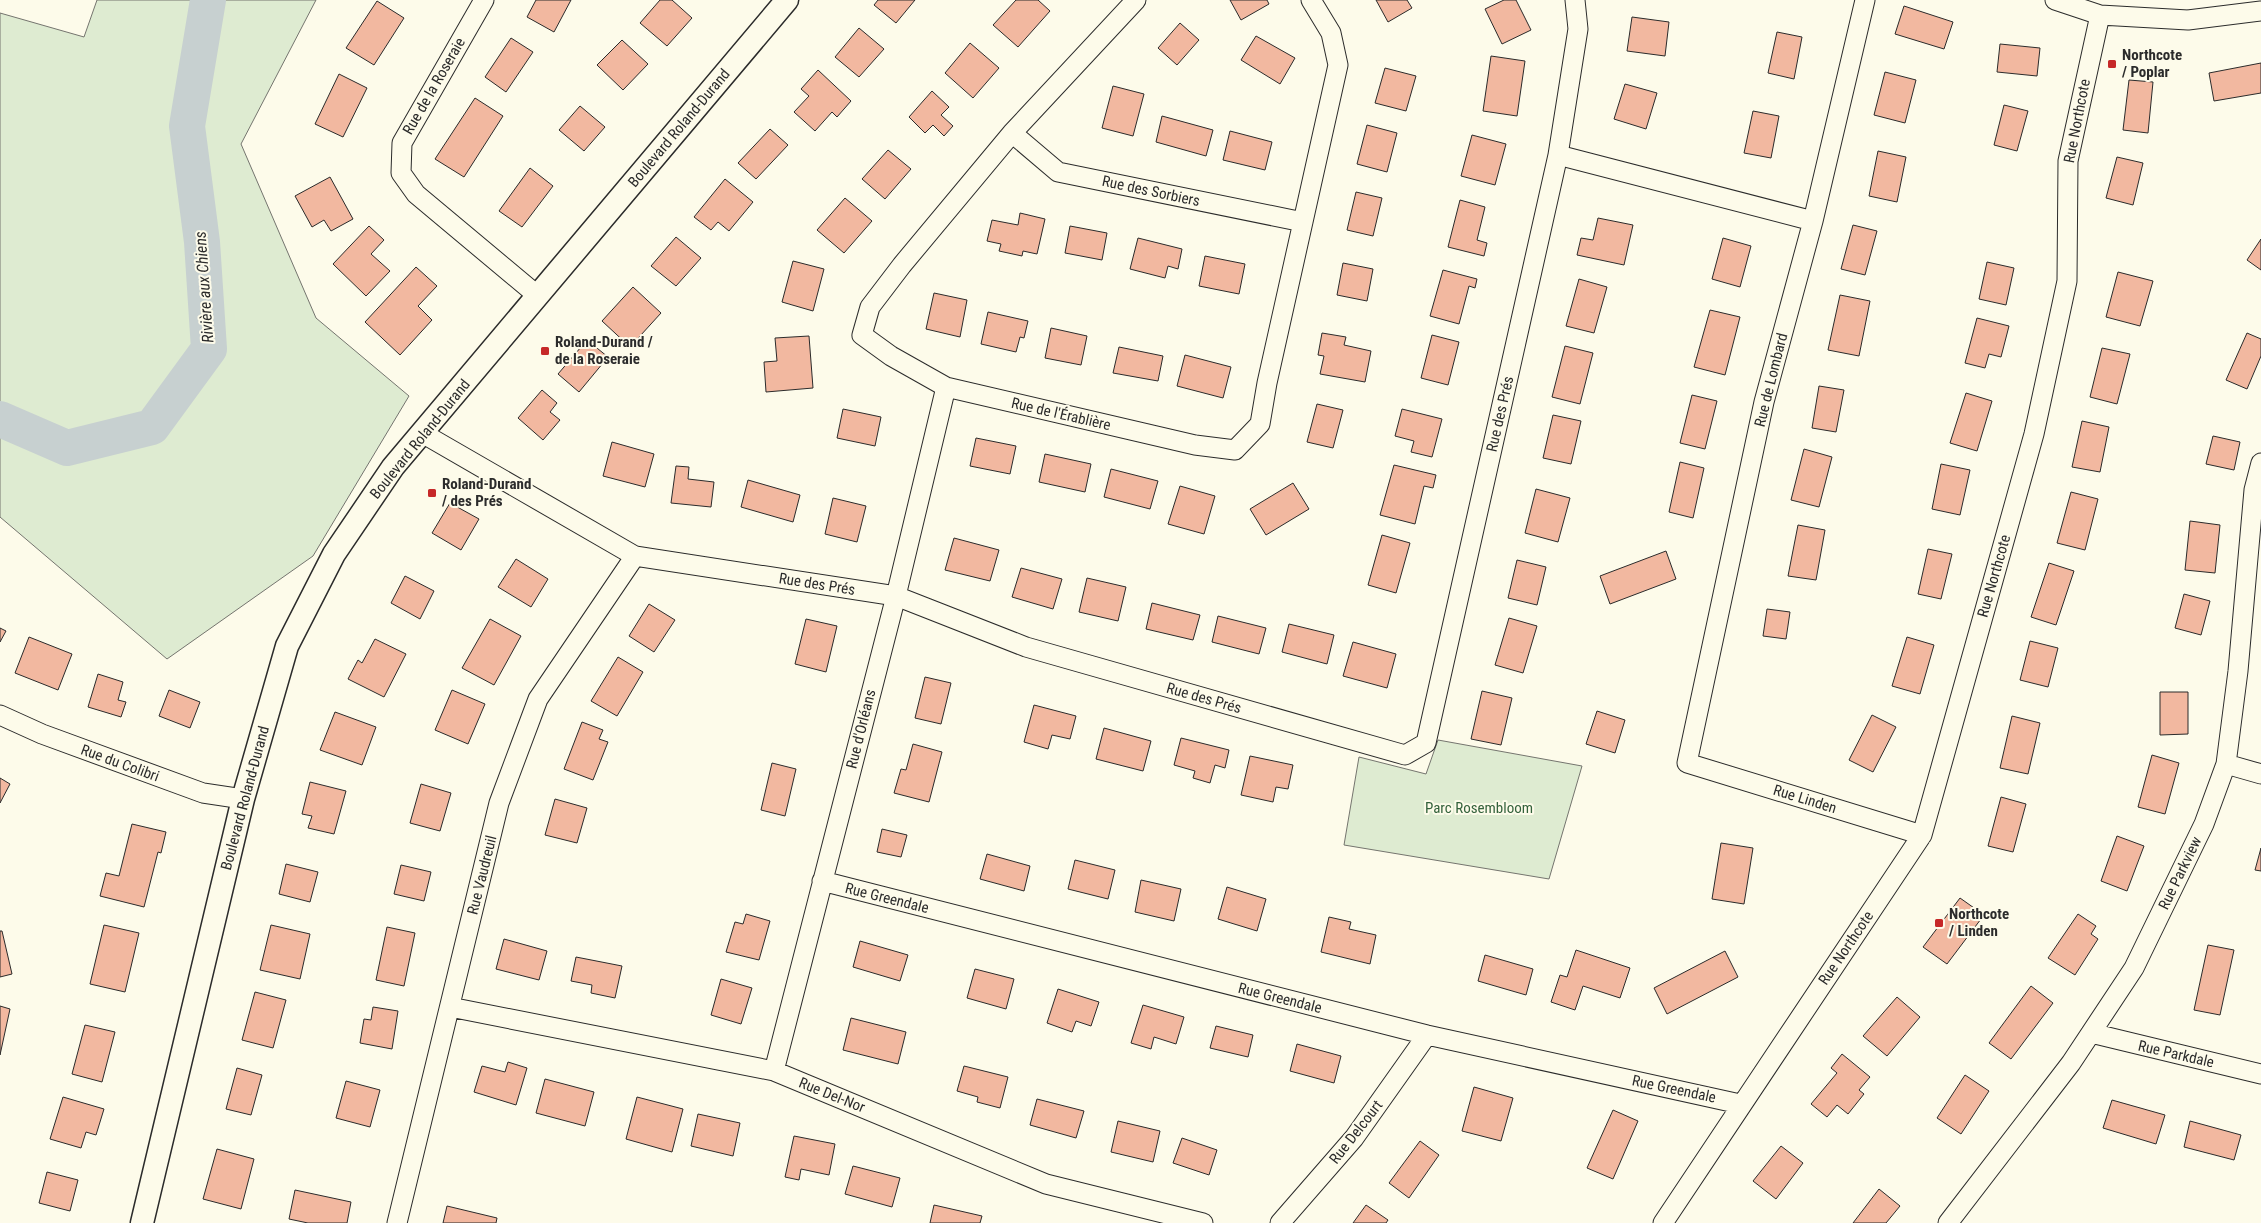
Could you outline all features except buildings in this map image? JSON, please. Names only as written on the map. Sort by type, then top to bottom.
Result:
[{"type":"street","name":"Rue de la Roseraie","points":[[484,0],[402,144],[402,173],[416,194],[538,296]]},
{"type":"street","name":"Boulevard Roland-Durand","points":[[142,1223],[243,799],[287,646],[334,554],[393,467],[787,0]]},
{"type":"street","name":"Rue de l'Érablière","points":[[1136,0],[1012,133],[902,265],[870,307],[862,335],[891,356],[946,387],[1195,445],[1235,450],[1260,424],[1267,383],[1338,65],[1331,33],[1311,0]]},
{"type":"street","name":"Rue des Prés","points":[[422,433],[635,556],[896,596],[1026,647],[1405,755],[1426,743],[1558,155],[1578,29],[1575,0]]},
{"type":"street","name":"Rue de Lombard","points":[[1687,763],[1764,402],[1813,221],[1865,0]]},
{"type":"street","points":[[2055,0],[2100,15],[2188,20],[2261,11]]},
{"type":"street","name":"Rue Northcote","points":[[1663,1223],[1740,1104],[1922,835],[2036,424],[2067,281],[2068,161],[2100,15]]},
{"type":"street","name":"Rue des Sorbiers","points":[[1012,133],[1058,172],[1303,222]]},
{"type":"street","points":[[1558,155],[1813,221]]},
{"type":"street","name":"Rue d'Orléans","points":[[774,1071],[896,596],[946,387]]},
{"type":"street","name":"Rue Parkview","points":[[1948,1223],[2071,1063],[2134,968],[2204,824],[2226,764],[2238,671],[2254,490],[2261,463]]},
{"type":"street","name":"Rue Vaudreuil","points":[[397,1223],[499,804],[538,699],[635,556]]},
{"type":"street","name":"Rue du Colibri","points":[[0,715],[42,734],[203,793],[243,799]]},
{"type":"street","name":"Rue Linden","points":[[1687,763],[1922,835]]},
{"type":"street","points":[[2226,764],[2261,774]]},
{"type":"street","name":"Rue Greendale","points":[[822,881],[1427,1035],[1740,1104]]},
{"type":"street","name":"Rue Del-Nor","points":[[450,1008],[774,1071],[1046,1184],[1204,1223]]},
{"type":"street","name":"Rue Parkdale","points":[[2090,1033],[2261,1074]]},
{"type":"street","name":"Rue Delcourt","points":[[1280,1223],[1354,1138],[1427,1035]]},
{"type":"green space","points":[[97,0],[316,0],[241,144],[316,318],[409,396],[313,556],[167,659],[0,517],[0,13],[84,37]]},
{"type":"green space","name":"Parc Rosembloom","points":[[1438,740],[1582,766],[1549,879],[1344,845],[1359,757],[1426,774]]},
{"type":"waterway","name":"Rivière aux Chiens","points":[[0,419],[67,448],[152,427],[209,349],[202,242],[187,126],[208,0]]},
{"type":"place","name":"Northcote / Poplar","points":[[2112,64]]},
{"type":"place","name":"Roland-Durand / de la Roseraie","points":[[545,351]]},
{"type":"place","name":"Roland-Durand / des Prés","points":[[432,493]]},
{"type":"place","name":"Northcote / Linden","points":[[1939,923]]}]
